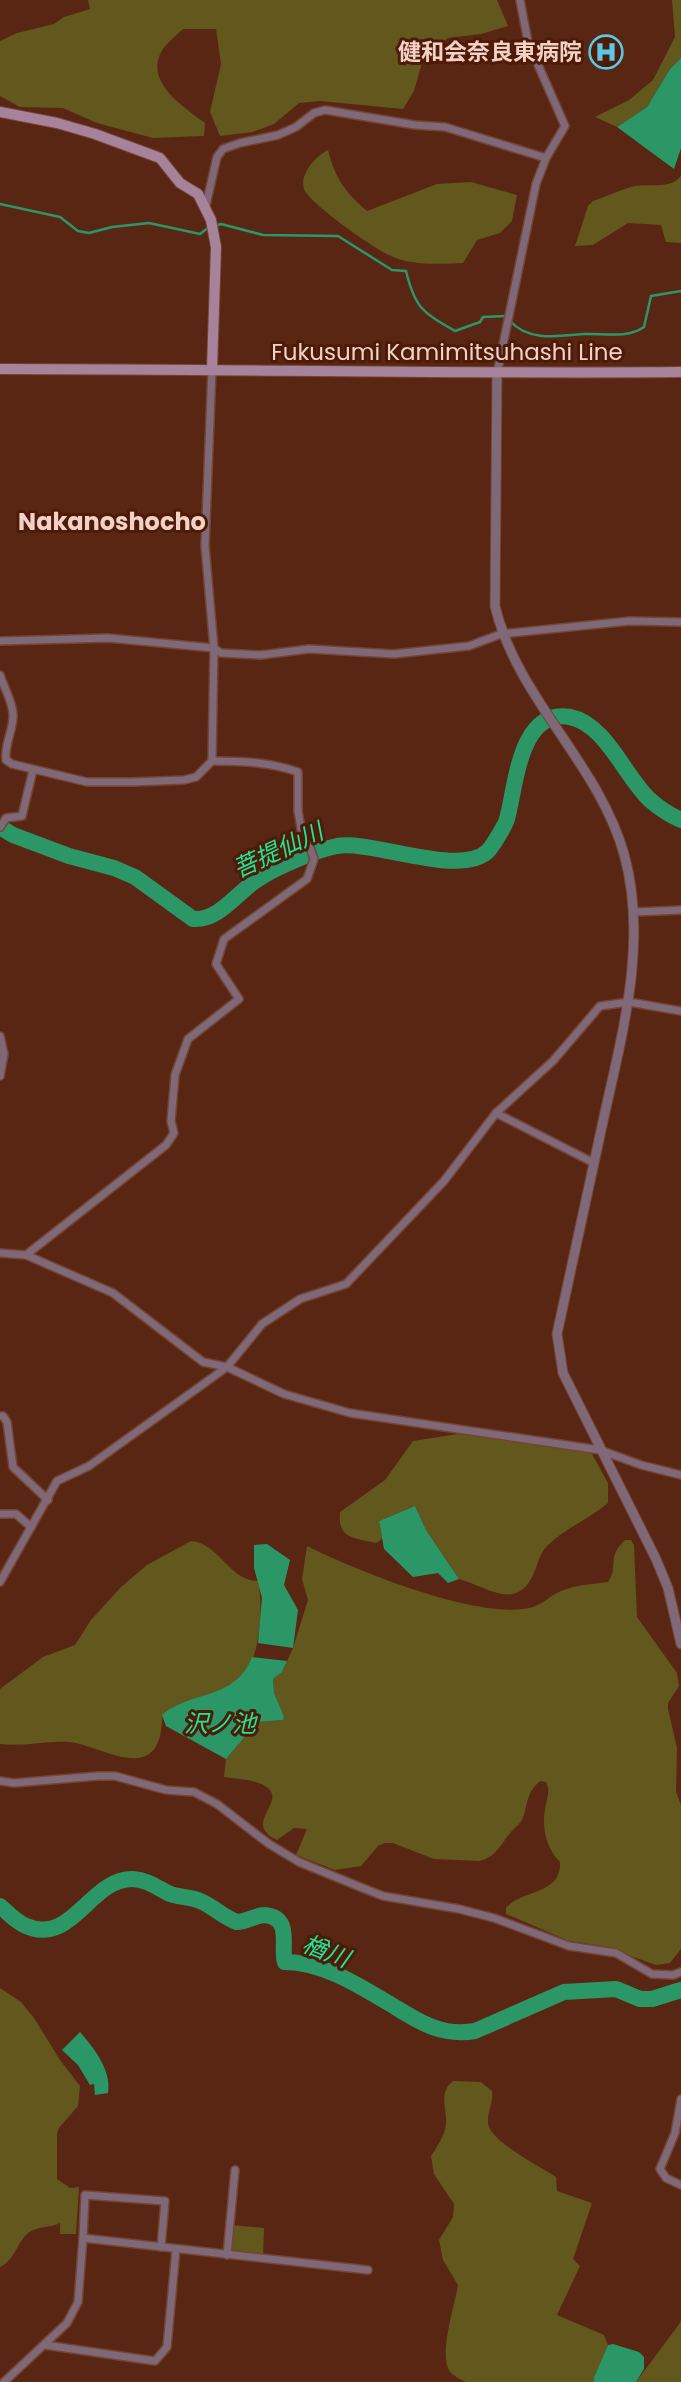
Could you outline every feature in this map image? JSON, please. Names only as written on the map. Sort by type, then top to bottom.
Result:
[{"type":"main road","points":[[0,112],[82,130],[160,158],[180,183],[198,194],[206,205],[216,247],[212,369]]},
{"type":"main road","name":"Fukusumi Kamimitsuhashi Line","points":[[0,369],[212,369],[497,374],[681,372]]},
{"type":"street","points":[[520,0],[528,42],[565,127],[546,158],[536,184],[497,374],[495,606],[501,634],[522,677],[600,793],[624,854],[634,912],[629,1002],[557,1334],[563,1373],[600,1450],[631,1504],[668,1587],[681,1644]]},
{"type":"street","points":[[206,205],[217,157],[223,149],[278,135],[296,127],[314,113],[324,110],[415,125],[446,127],[546,158]]},
{"type":"street","points":[[0,675],[13,716],[6,760],[33,770],[87,782],[184,780],[196,777],[212,761],[214,648],[205,546],[212,369]]},
{"type":"street","points":[[0,641],[108,638],[214,648],[221,653],[261,655],[309,649],[394,654],[469,646],[501,634],[630,621],[681,622]]},
{"type":"street","points":[[26,1255],[166,1145],[174,1133],[171,1121],[175,1075],[188,1039],[239,999],[216,964],[224,939],[307,879],[314,859],[307,839],[302,834],[298,811],[298,772],[246,761],[212,761]]},
{"type":"street","points":[[0,827],[6,818],[22,816],[33,770]]},
{"type":"street","points":[[634,912],[681,910]]},
{"type":"street","points":[[0,1582],[57,1481],[89,1466],[227,1367],[262,1324],[300,1298],[346,1284],[444,1181],[496,1113],[552,1061],[600,1006],[629,1002],[681,1011]]},
{"type":"street","points":[[0,1036],[4,1054],[0,1076]]},
{"type":"street","points":[[496,1113],[594,1163]]},
{"type":"street","points":[[0,1253],[26,1255],[113,1293],[203,1362],[227,1367],[284,1394],[350,1413],[600,1450],[641,1465],[681,1475]]},
{"type":"street","points":[[0,1416],[7,1422],[13,1467],[48,1500]]},
{"type":"street","points":[[0,1514],[16,1514],[31,1527]]},
{"type":"street","points":[[0,1781],[14,1783],[115,1776],[166,1790],[194,1792],[217,1804],[269,1844],[299,1862],[374,1893],[494,1918],[569,1946],[616,1953],[652,1974],[673,1975],[681,1972]]},
{"type":"street","points":[[681,2099],[675,2133],[660,2169],[666,2178],[681,2185]]},
{"type":"street","points":[[227,2255],[235,2170]]},
{"type":"street","points":[[4,2382],[67,2323],[78,2302],[85,2195],[165,2201],[161,2247]]},
{"type":"street","points":[[83,2238],[368,2270]]},
{"type":"street","points":[[45,2345],[155,2361],[167,2347],[176,2249]]},
{"type":"shaded area","points":[[88,0],[497,0],[508,26],[481,34],[448,38],[423,59],[414,91],[403,109],[320,101],[299,103],[274,124],[253,132],[220,136],[210,112],[221,64],[216,29],[183,29],[163,49],[158,61],[158,72],[168,92],[205,123],[204,136],[153,138],[97,123],[63,108],[20,107],[0,96],[0,41],[90,9]]},
{"type":"shaded area","points":[[672,0],[681,0],[681,58],[670,69],[647,107],[617,127],[595,117],[629,100],[653,80],[675,37]]},
{"type":"shaded area","points":[[328,150],[342,184],[367,211],[437,184],[471,182],[517,195],[512,221],[500,233],[477,240],[463,263],[425,264],[398,259],[342,225],[308,196],[303,183],[306,172],[318,157]]},
{"type":"shaded area","points":[[681,176],[681,243],[666,242],[661,225],[628,223],[593,245],[575,246],[588,206],[593,201],[631,187],[664,185]]},
{"type":"shaded area","points":[[458,1434],[591,1452],[608,1483],[608,1503],[547,1546],[533,1575],[518,1592],[500,1594],[459,1579],[426,1530],[415,1506],[379,1521],[382,1539],[376,1543],[349,1536],[341,1528],[340,1512],[385,1480],[413,1441]]},
{"type":"shaded area","points":[[625,1540],[631,1540],[634,1545],[637,1617],[677,1673],[679,1686],[668,1703],[668,1709],[677,1748],[676,1792],[681,1805],[681,1949],[670,1963],[656,1965],[602,1946],[569,1941],[506,1914],[506,1908],[512,1902],[539,1891],[554,1881],[559,1873],[560,1862],[551,1850],[544,1828],[548,1793],[546,1782],[540,1781],[535,1786],[522,1820],[498,1850],[486,1859],[434,1859],[393,1843],[385,1843],[378,1846],[361,1866],[335,1870],[296,1855],[307,1829],[294,1828],[277,1840],[267,1833],[263,1826],[271,1803],[269,1789],[259,1783],[224,1777],[226,1759],[257,1722],[283,1720],[284,1716],[274,1693],[273,1679],[282,1672],[293,1648],[308,1600],[302,1579],[307,1546],[355,1568],[419,1591],[452,1601],[511,1610],[533,1607],[567,1589],[608,1582],[616,1552]]},
{"type":"shaded area","points":[[191,1541],[209,1548],[239,1575],[258,1581],[258,1640],[251,1663],[244,1674],[221,1691],[170,1709],[163,1715],[158,1742],[151,1752],[142,1757],[119,1756],[70,1742],[0,1744],[0,1689],[43,1657],[75,1645],[91,1620],[121,1587],[147,1565]]},
{"type":"shaded area","points":[[0,1988],[21,2002],[80,2086],[78,2106],[57,2134],[57,2179],[70,2188],[79,2187],[76,2234],[60,2234],[60,2223],[32,2231],[24,2237],[9,2261],[0,2267]]},
{"type":"shaded area","points":[[453,2081],[481,2082],[492,2091],[488,2123],[497,2138],[556,2177],[557,2191],[592,2203],[573,2259],[580,2266],[557,2315],[604,2335],[608,2345],[594,2382],[466,2382],[451,2373],[447,2366],[446,2344],[458,2285],[443,2260],[439,2240],[453,2217],[454,2204],[434,2174],[431,2156],[445,2128],[444,2096]]},
{"type":"shaded area","points":[[231,2225],[264,2228],[263,2257],[228,2254]]},
{"type":"shaded area","points":[[681,2320],[681,2382],[636,2382],[680,2323]]},
{"type":"water","points":[[681,58],[681,148],[674,169],[617,127],[647,107],[670,69]]},
{"type":"water","points":[[415,1506],[426,1530],[459,1579],[448,1583],[438,1573],[413,1577],[384,1549],[379,1521]]},
{"type":"water","name":"沢ノ池","points":[[267,1544],[290,1560],[284,1585],[298,1610],[293,1648],[258,1643],[262,1598],[254,1568],[254,1545]]},
{"type":"water","name":"沢ノ池","points":[[252,1657],[287,1661],[282,1672],[273,1679],[274,1693],[284,1716],[283,1720],[257,1722],[226,1759],[166,1726],[162,1715],[173,1707],[224,1688],[235,1681]]},
{"type":"water","points":[[80,2032],[105,2068],[108,2093],[95,2095],[94,2084],[90,2085],[78,2065],[62,2050]]},
{"type":"water","points":[[608,2345],[639,2352],[644,2357],[644,2369],[636,2382],[594,2382]]},
{"type":"waterway","points":[[0,204],[60,217],[78,231],[89,233],[112,227],[149,223],[200,234],[209,227]]},
{"type":"waterway","points":[[218,225],[263,235],[338,236],[392,270],[406,271],[413,293],[422,308],[455,331],[480,322],[483,317],[506,316]]},
{"type":"waterway","points":[[510,321],[518,328],[535,335],[630,333],[644,327],[651,296],[681,291]]},
{"type":"waterway","name":"菩提仙川","points":[[0,827],[13,835],[69,856],[114,868],[135,877],[193,919],[202,919],[218,912],[271,871],[328,848],[353,846],[458,861],[475,858],[488,851],[506,822],[517,770],[530,737],[540,725],[553,717],[570,717],[594,730],[605,740],[650,800],[681,820]]},
{"type":"waterway","name":"楢川","points":[[0,1906],[22,1924],[42,1930],[69,1920],[105,1889],[118,1882],[133,1879],[152,1884],[172,1895],[200,1901],[237,1922],[261,1915],[274,1917],[279,1921],[284,1934],[285,1962],[311,1966],[337,1975],[417,2020],[449,2031],[475,2031],[564,1992],[616,1989],[640,1999],[652,1999],[681,1990]]},
{"type":"place","name":"健和会奈良東病院","points":[[606,52]]},
{"type":"district","name":"Nakanoshocho","points":[[112,521]]}]
